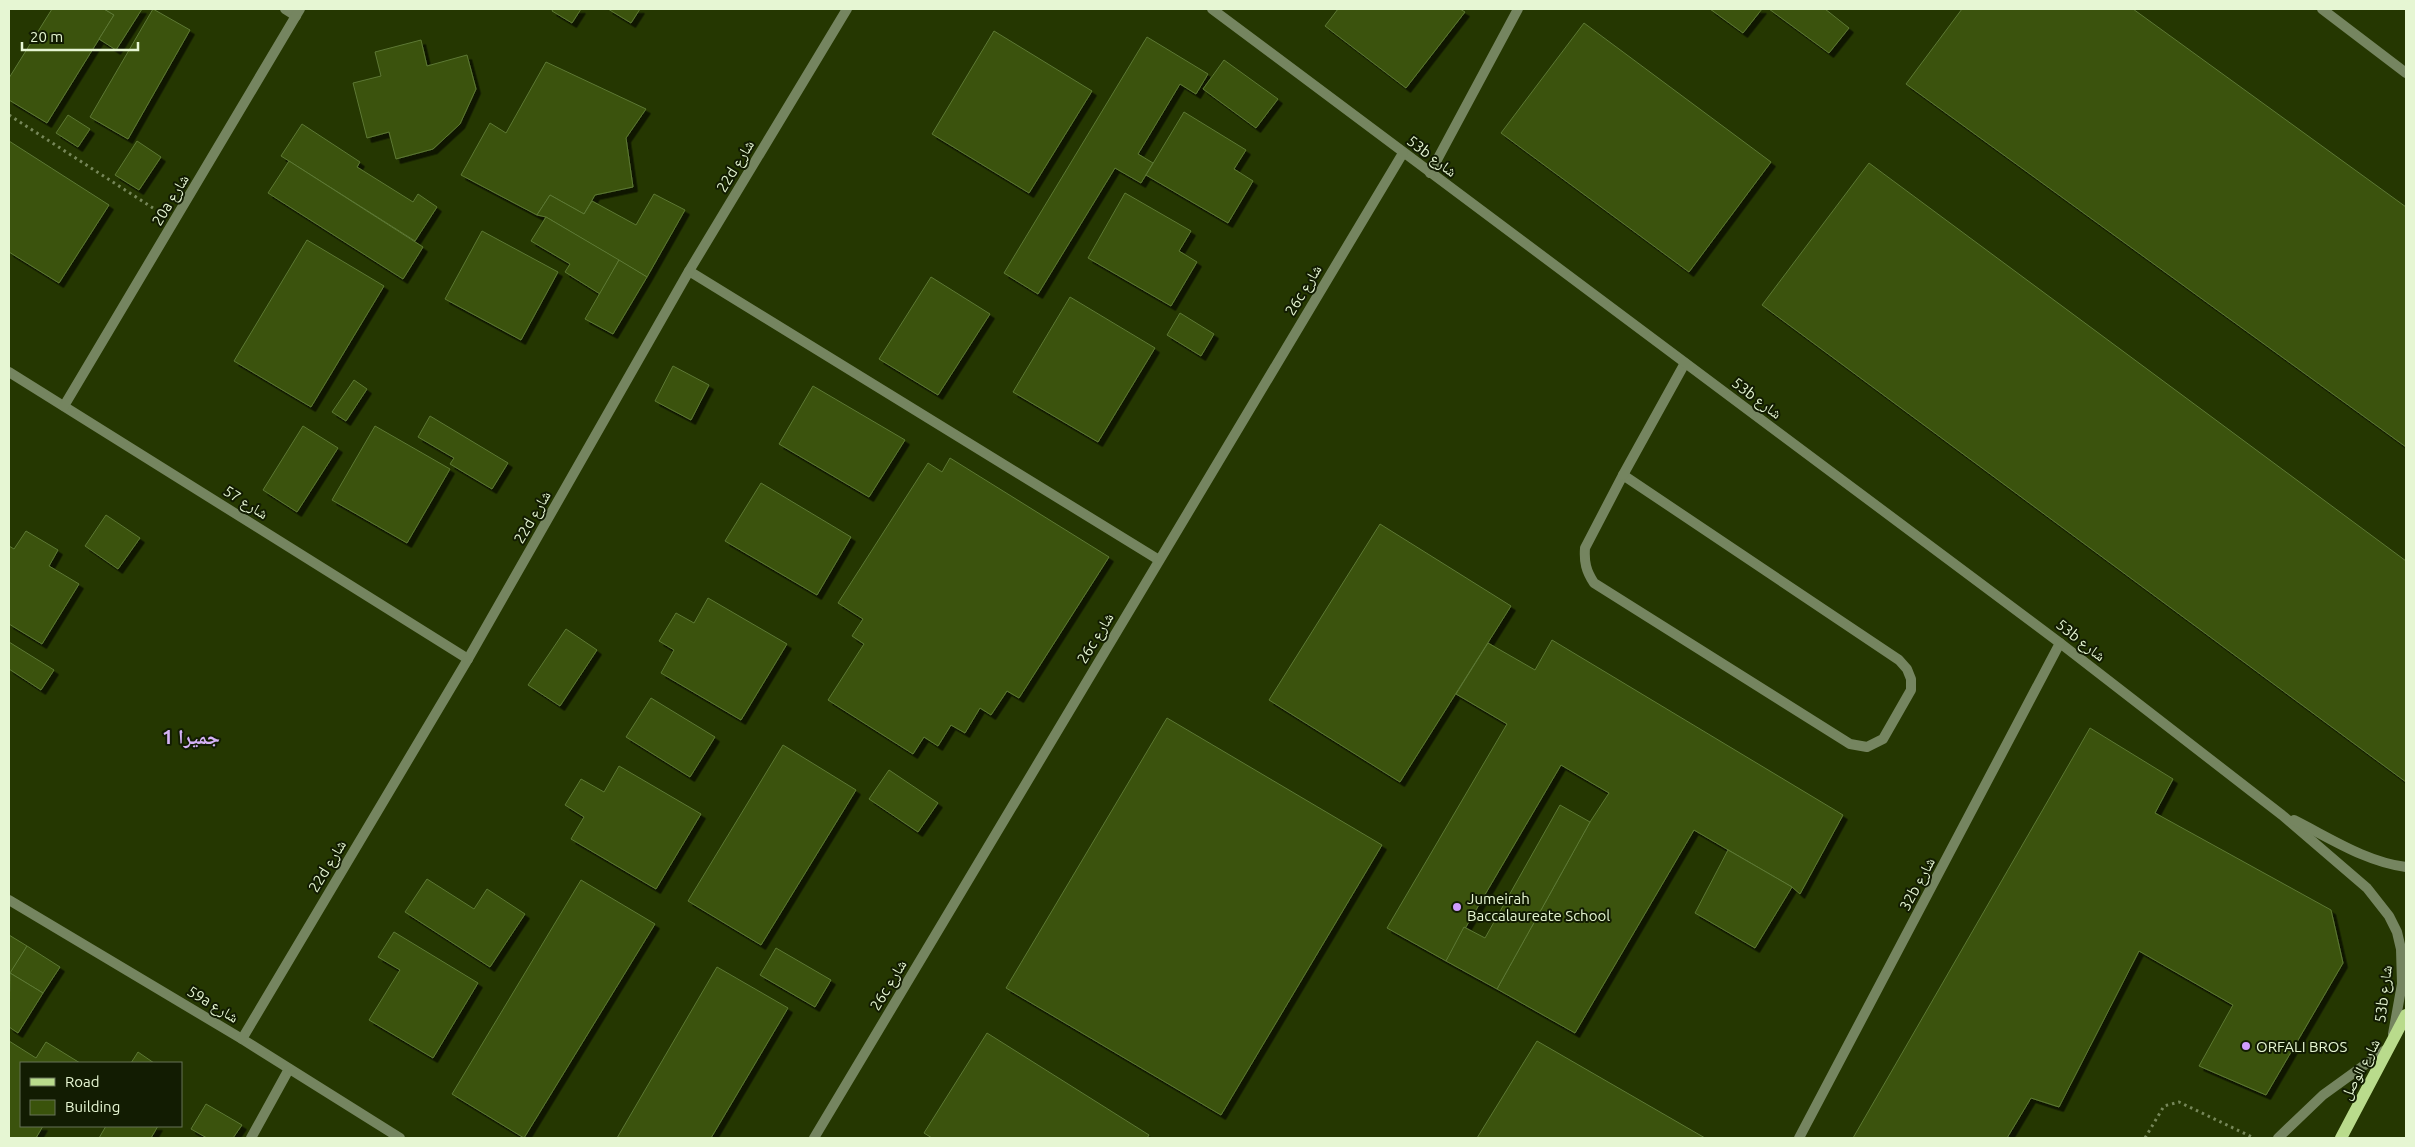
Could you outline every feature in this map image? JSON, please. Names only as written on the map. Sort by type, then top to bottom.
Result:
[{"type":"main road","name":"شارع الوصل","points":[[2341,1138],[2406,1015]]},
{"type":"street","points":[[285,9],[298,12]]},
{"type":"street","name":"22d شارع","points":[[242,1039],[468,659],[690,271],[847,9]]},
{"type":"street","name":"53b شارع","points":[[1212,9],[2060,643],[2282,814],[2367,888],[2379,901],[2397,932],[2403,967],[2402,984],[2391,1046]]},
{"type":"street","points":[[1430,173],[1518,9]]},
{"type":"street","points":[[2322,9],[2405,69]]},
{"type":"street","name":"20a شارع","points":[[64,406],[298,12]]},
{"type":"street","name":"26c شارع","points":[[814,1138],[1403,153]]},
{"type":"street","points":[[690,271],[1159,560]]},
{"type":"street","points":[[1623,475],[1899,660],[1907,669],[1911,679],[1911,690],[1907,701],[1883,739],[1867,748],[1850,744],[1594,583],[1587,572],[1584,560],[1585,548],[1623,475],[1685,363]]},
{"type":"street","name":"شارع 57","points":[[9,372],[468,659]]},
{"type":"street","name":"32b شارع","points":[[1799,1138],[2060,643]]},
{"type":"street","name":"53b شارع","points":[[2282,814],[2368,857],[2387,865],[2406,867]]},
{"type":"street","name":"59a شارع","points":[[9,900],[242,1039],[400,1138]]},
{"type":"street","points":[[2278,1138],[2323,1095],[2391,1046]]},
{"type":"street","points":[[251,1138],[290,1069]]},
{"type":"path","points":[[9,115],[174,222]]},
{"type":"path","points":[[2145,1138],[2164,1106],[2179,1102],[2254,1138]]},
{"type":"building","points":[[52,9],[104,9],[114,15],[47,123],[9,100],[9,78]]},
{"type":"building","points":[[104,9],[142,9],[116,50],[99,39],[114,15]]},
{"type":"building","points":[[153,9],[190,30],[128,139],[90,117]]},
{"type":"building","points":[[553,9],[581,9],[572,23],[552,11]]},
{"type":"building","points":[[608,9],[640,9],[631,23]]},
{"type":"building","points":[[1338,9],[1460,9],[1465,12],[1406,88],[1325,26]]},
{"type":"building","points":[[1710,9],[1762,9],[1743,33]]},
{"type":"building","points":[[1769,9],[1825,9],[1849,28],[1829,53]]},
{"type":"building","points":[[1962,9],[2133,9],[2406,207],[2406,447],[1906,84]]},
{"type":"building","points":[[1584,23],[1771,162],[1689,272],[1501,133]]},
{"type":"building","points":[[994,31],[1092,91],[1029,193],[932,134]]},
{"type":"building","points":[[1147,37],[1208,74],[1196,94],[1180,84],[1138,154],[1153,163],[1141,183],[1115,168],[1038,294],[1004,273]]},
{"type":"building","points":[[421,40],[427,66],[467,55],[476,89],[460,124],[433,149],[396,159],[389,132],[367,138],[353,83],[381,76],[375,52]]},
{"type":"building","points":[[1224,60],[1278,99],[1256,128],[1203,89]]},
{"type":"building","points":[[546,62],[646,109],[626,138],[633,187],[595,195],[584,214],[550,195],[537,215],[461,175],[490,123],[506,133]]},
{"type":"building","points":[[1184,112],[1246,150],[1234,169],[1253,181],[1228,223],[1146,175]]},
{"type":"building","points":[[68,115],[90,129],[78,147],[56,133]]},
{"type":"building","points":[[302,124],[360,162],[357,167],[413,202],[418,194],[437,207],[415,241],[281,156]]},
{"type":"building","points":[[9,141],[109,205],[59,283],[9,252]]},
{"type":"building","points":[[137,141],[161,157],[139,190],[115,175]]},
{"type":"building","points":[[289,161],[423,247],[403,279],[268,193]]},
{"type":"building","points":[[1869,163],[2406,561],[2406,782],[1762,305]]},
{"type":"building","points":[[1125,193],[1191,231],[1179,251],[1197,262],[1171,306],[1088,258]]},
{"type":"building","points":[[654,194],[685,210],[647,277],[546,217],[537,215],[550,195],[584,214],[592,201],[636,225]]},
{"type":"building","points":[[546,217],[619,260],[600,294],[565,272],[570,264],[531,241]]},
{"type":"building","points":[[482,231],[558,272],[521,340],[445,299]]},
{"type":"building","points":[[307,240],[384,286],[311,407],[234,361]]},
{"type":"building","points":[[619,260],[647,277],[613,334],[585,319]]},
{"type":"building","points":[[931,277],[990,314],[938,395],[879,359]]},
{"type":"building","points":[[1070,297],[1155,348],[1098,442],[1013,392]]},
{"type":"building","points":[[1180,313],[1214,334],[1201,356],[1167,335]]},
{"type":"building","points":[[673,366],[709,385],[691,420],[655,401]]},
{"type":"building","points":[[354,380],[367,389],[346,421],[332,412]]},
{"type":"building","points":[[813,386],[905,440],[869,497],[779,444]]},
{"type":"building","points":[[430,416],[508,463],[492,489],[450,464],[454,458],[418,437]]},
{"type":"building","points":[[303,426],[338,448],[297,512],[263,490]]},
{"type":"building","points":[[375,426],[450,469],[407,543],[332,500]]},
{"type":"building","points":[[950,458],[1109,557],[1019,698],[1007,691],[991,715],[980,708],[965,733],[951,725],[938,746],[924,737],[913,754],[828,700],[864,644],[852,636],[863,619],[838,603],[928,463],[942,472]]},
{"type":"building","points":[[761,483],[851,537],[817,595],[725,541]]},
{"type":"building","points":[[106,515],[140,538],[118,569],[85,546]]},
{"type":"building","points":[[1380,524],[1511,606],[1400,782],[1269,700]]},
{"type":"building","points":[[26,531],[58,550],[49,566],[79,584],[42,644],[9,624],[9,546],[14,549]]},
{"type":"building","points":[[708,598],[787,644],[741,720],[661,673],[674,650],[659,641],[676,613],[694,623]]},
{"type":"building","points":[[566,629],[597,650],[560,706],[528,685]]},
{"type":"building","points":[[1552,640],[1843,815],[1800,894],[1792,887],[1694,830],[1575,1033],[1497,989],[1590,822],[1609,793],[1561,765],[1446,961],[1387,928],[1507,724],[1456,694],[1488,643],[1535,670]]},
{"type":"building","points":[[9,642],[54,670],[41,690],[9,669]]},
{"type":"building","points":[[651,698],[715,737],[690,777],[626,737]]},
{"type":"building","points":[[1167,718],[1382,845],[1221,1115],[1006,988]]},
{"type":"building","points":[[2090,728],[2173,779],[2155,813],[2331,910],[2343,963],[2266,1095],[2199,1066],[2233,1005],[2139,951],[2059,1107],[2031,1098],[2007,1138],[1853,1138]]},
{"type":"building","points":[[783,745],[856,790],[761,945],[688,901]]},
{"type":"building","points":[[619,766],[701,814],[656,889],[571,839],[584,817],[565,805],[581,779],[604,792]]},
{"type":"building","points":[[889,770],[938,803],[918,832],[869,799]]},
{"type":"building","points":[[1560,805],[1590,822],[1497,989],[1446,961],[1464,927],[1485,938]]},
{"type":"building","points":[[1728,850],[1792,887],[1755,948],[1695,913]]},
{"type":"building","points":[[427,879],[474,909],[487,889],[525,914],[490,967],[405,912]]},
{"type":"building","points":[[581,880],[655,924],[524,1138],[452,1094]]},
{"type":"building","points":[[394,932],[478,983],[433,1058],[369,1020],[400,970],[378,957]]},
{"type":"building","points":[[9,935],[27,946],[9,976]]},
{"type":"building","points":[[27,946],[60,967],[43,993],[10,973]]},
{"type":"building","points":[[776,948],[831,980],[815,1007],[760,975]]},
{"type":"building","points":[[717,967],[788,1008],[711,1138],[617,1138]]},
{"type":"building","points":[[10,973],[43,993],[18,1033],[9,1027]]},
{"type":"building","points":[[987,1033],[1149,1135],[1147,1138],[932,1138],[924,1133]]},
{"type":"building","points":[[9,1041],[36,1058],[46,1042],[78,1062],[20,1062],[20,1127],[42,1127],[36,1138],[9,1138]]},
{"type":"building","points":[[1537,1041],[1705,1138],[1477,1138]]},
{"type":"building","points":[[138,1052],[153,1062],[132,1062]]},
{"type":"building","points":[[206,1104],[242,1125],[233,1138],[207,1138],[191,1129]]},
{"type":"building","points":[[105,1127],[157,1127],[151,1138],[99,1138]]},
{"type":"place","name":"Jumeirah Baccalaureate School","points":[[1457,907]]},
{"type":"place","name":"ORFALI BROS","points":[[2246,1046]]},
{"type":"district","name":"جميرا 1","points":[[191,736]]}]
